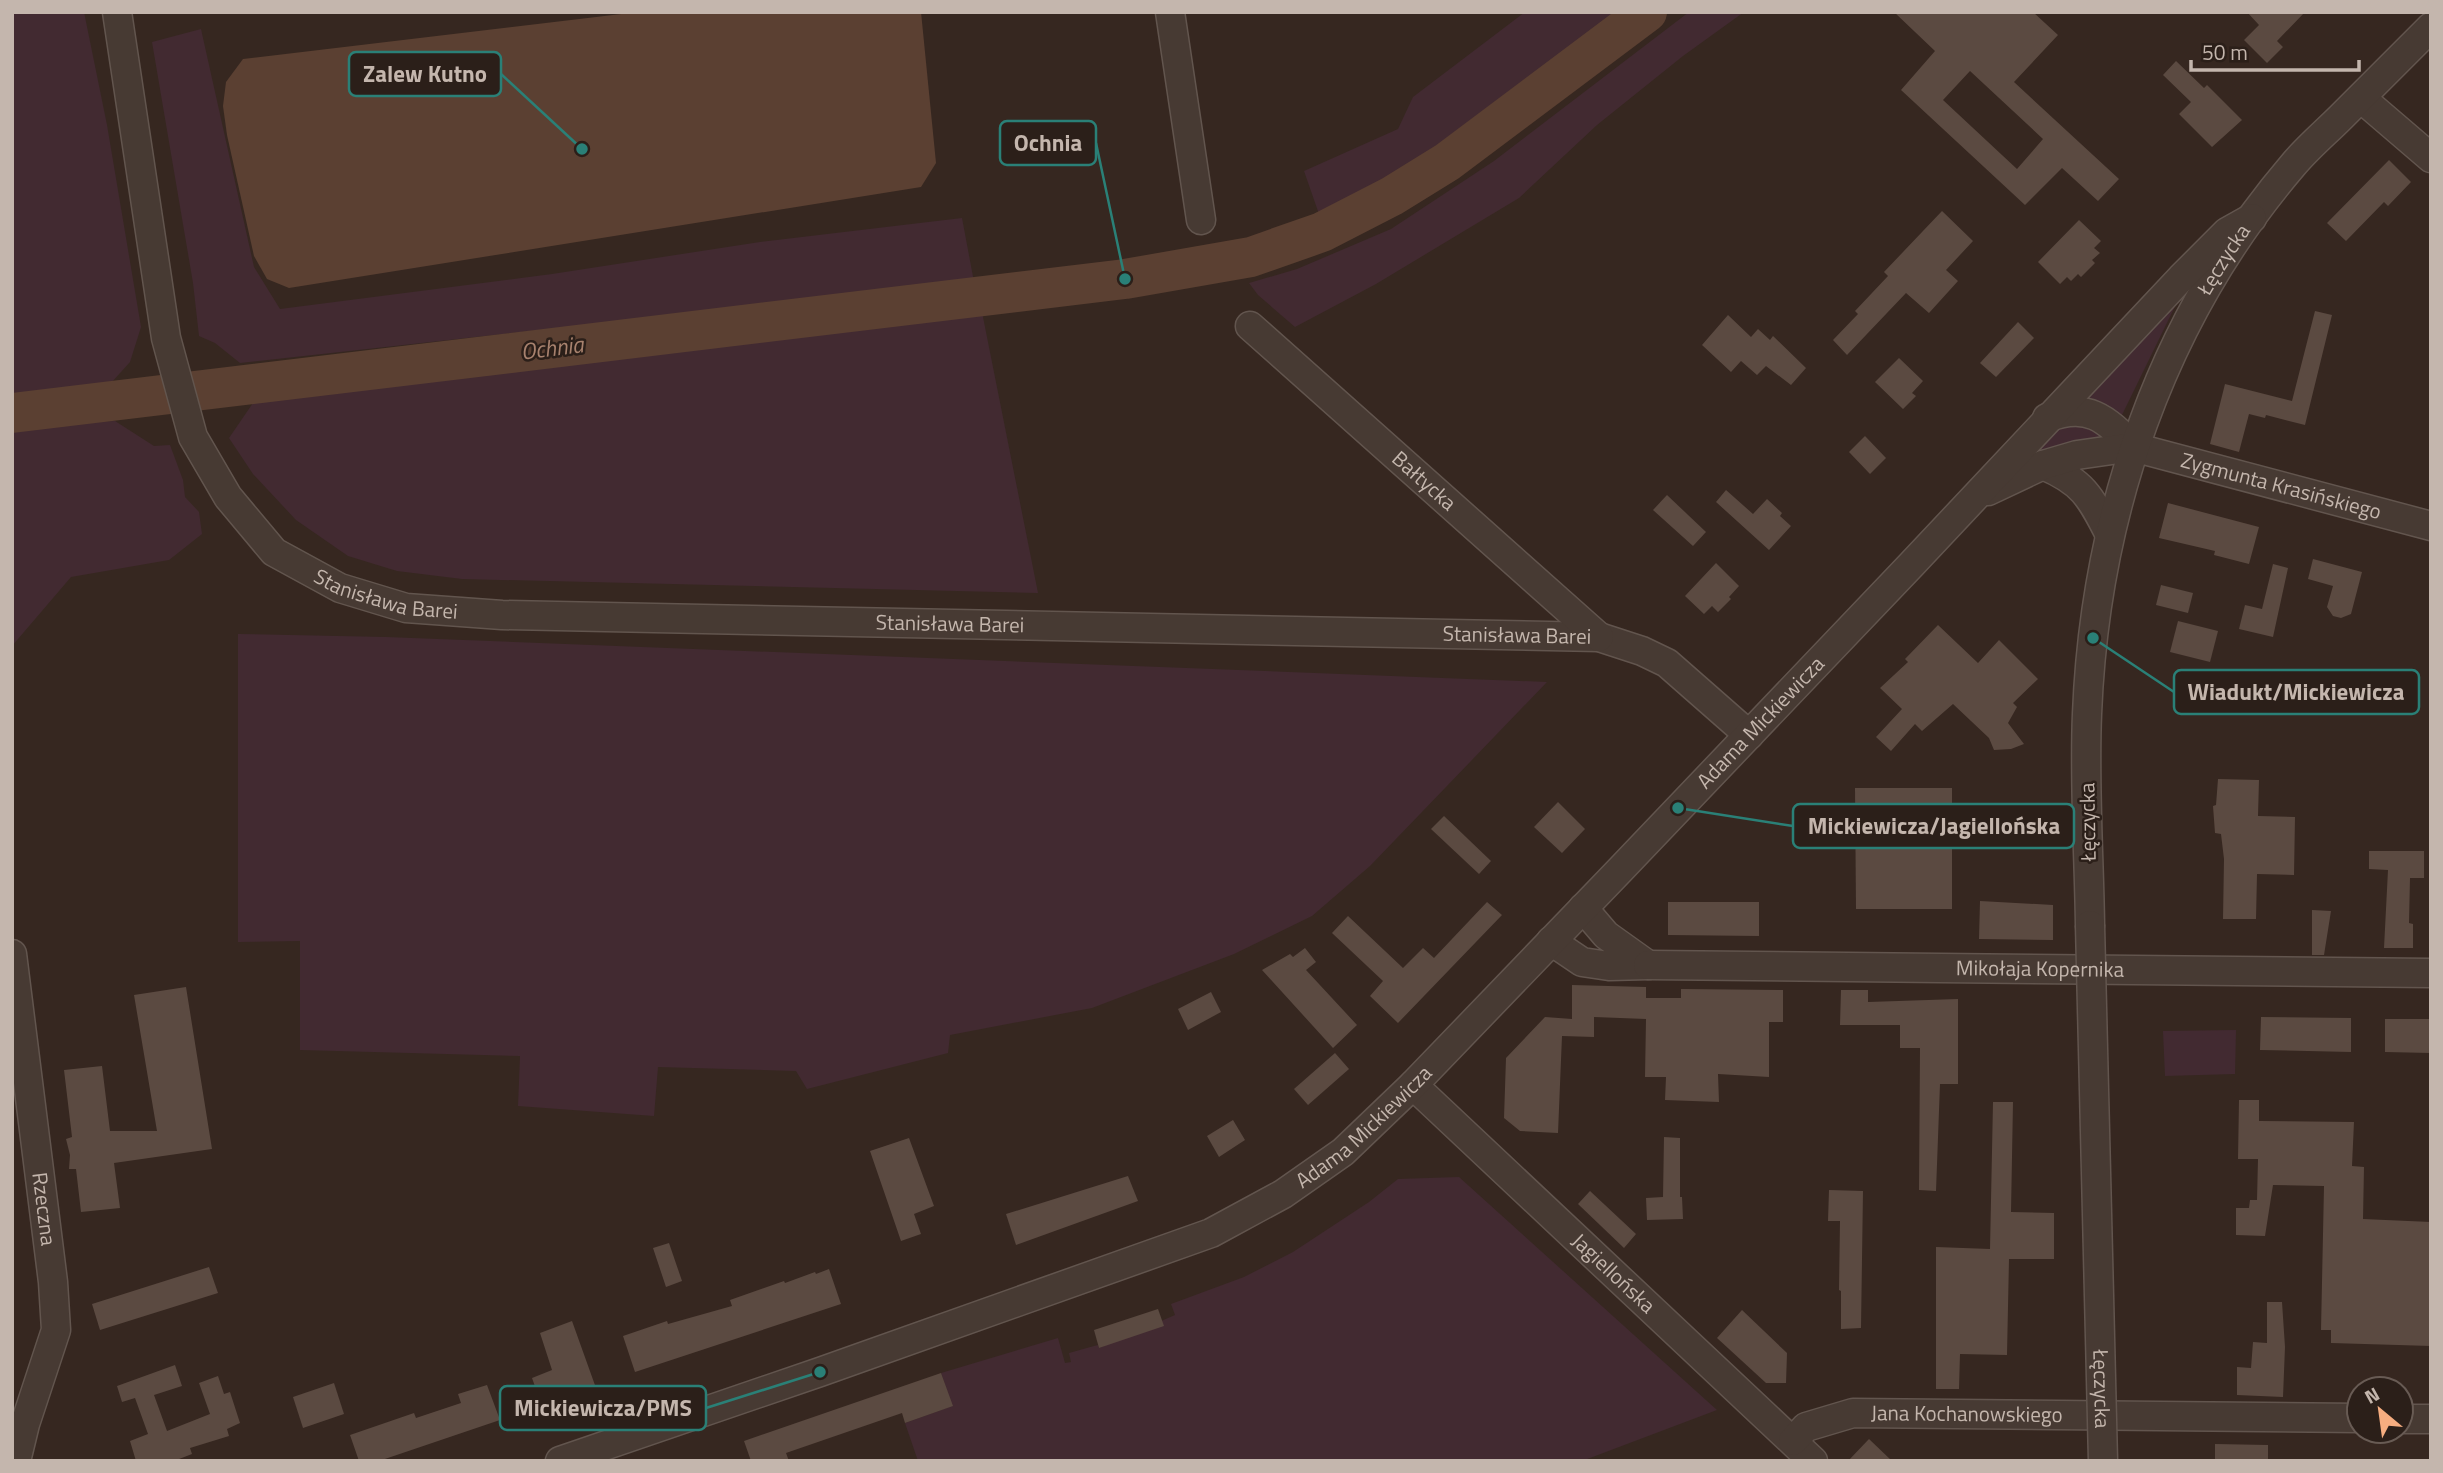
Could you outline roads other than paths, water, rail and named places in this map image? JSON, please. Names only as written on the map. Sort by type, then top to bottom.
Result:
[{"type":"street","name":"Stanisława Barei","points":[[117,12],[166,338],[193,437],[228,497],[274,552],[340,588],[405,608],[502,615],[1599,637],[1642,651],[1667,663],[1749,735]]},
{"type":"street","points":[[1170,12],[1201,220]]},
{"type":"street","name":"Adama Mickiewicza","points":[[560,1461],[1211,1233],[1283,1194],[1343,1152],[1413,1085],[1749,735],[2047,418],[2227,232],[2252,218],[2293,164],[2431,27]]},
{"type":"street","points":[[2361,98],[2431,158]]},
{"type":"street","name":"Łęczycka","points":[[2103,1461],[2087,717],[2093,638],[2109,533],[2133,447],[2167,360],[2201,294],[2252,218]]},
{"type":"street","name":"Bałtycka","points":[[1250,326],[1599,637]]},
{"type":"street","points":[[2047,418],[2074,411],[2091,415],[2111,424],[2133,447]]},
{"type":"street","name":"Adama Mickiewicza","points":[[1973,499],[2043,465],[2077,455],[2133,447]]},
{"type":"street","name":"Zygmunta Krasińskiego","points":[[2133,447],[2431,526]]},
{"type":"street","points":[[2043,465],[2067,475],[2083,489],[2094,503],[2109,533]]},
{"type":"street","points":[[1583,908],[1606,935],[1648,965]]},
{"type":"street","name":"Mikołaja Kopernika","points":[[1551,941],[1582,962],[1609,966],[2431,973]]},
{"type":"street","name":"Rzeczna","points":[[12,954],[56,1330],[32,1401],[16,1461]]},
{"type":"street","name":"Jagiellońska","points":[[1413,1085],[1813,1461]]},
{"type":"street","name":"Jana Kochanowskiego","points":[[1793,1441],[1806,1427],[1853,1413],[2345,1418]]},
{"type":"waterway","name":"Ochnia","points":[[12,413],[1125,279],[1251,257],[1322,232],[1392,196],[1447,162],[1647,12]]},
{"type":"place","name":"Zalew Kutno","points":[[582,149]]},
{"type":"place","name":"Ochnia","points":[[1125,279]]},
{"type":"place","name":"Wiadukt/Mickiewicza","points":[[2093,638]]},
{"type":"place","name":"Mickiewicza/Jagiellońska","points":[[1678,808]]},
{"type":"place","name":"Mickiewicza/PMS","points":[[820,1372]]}]
